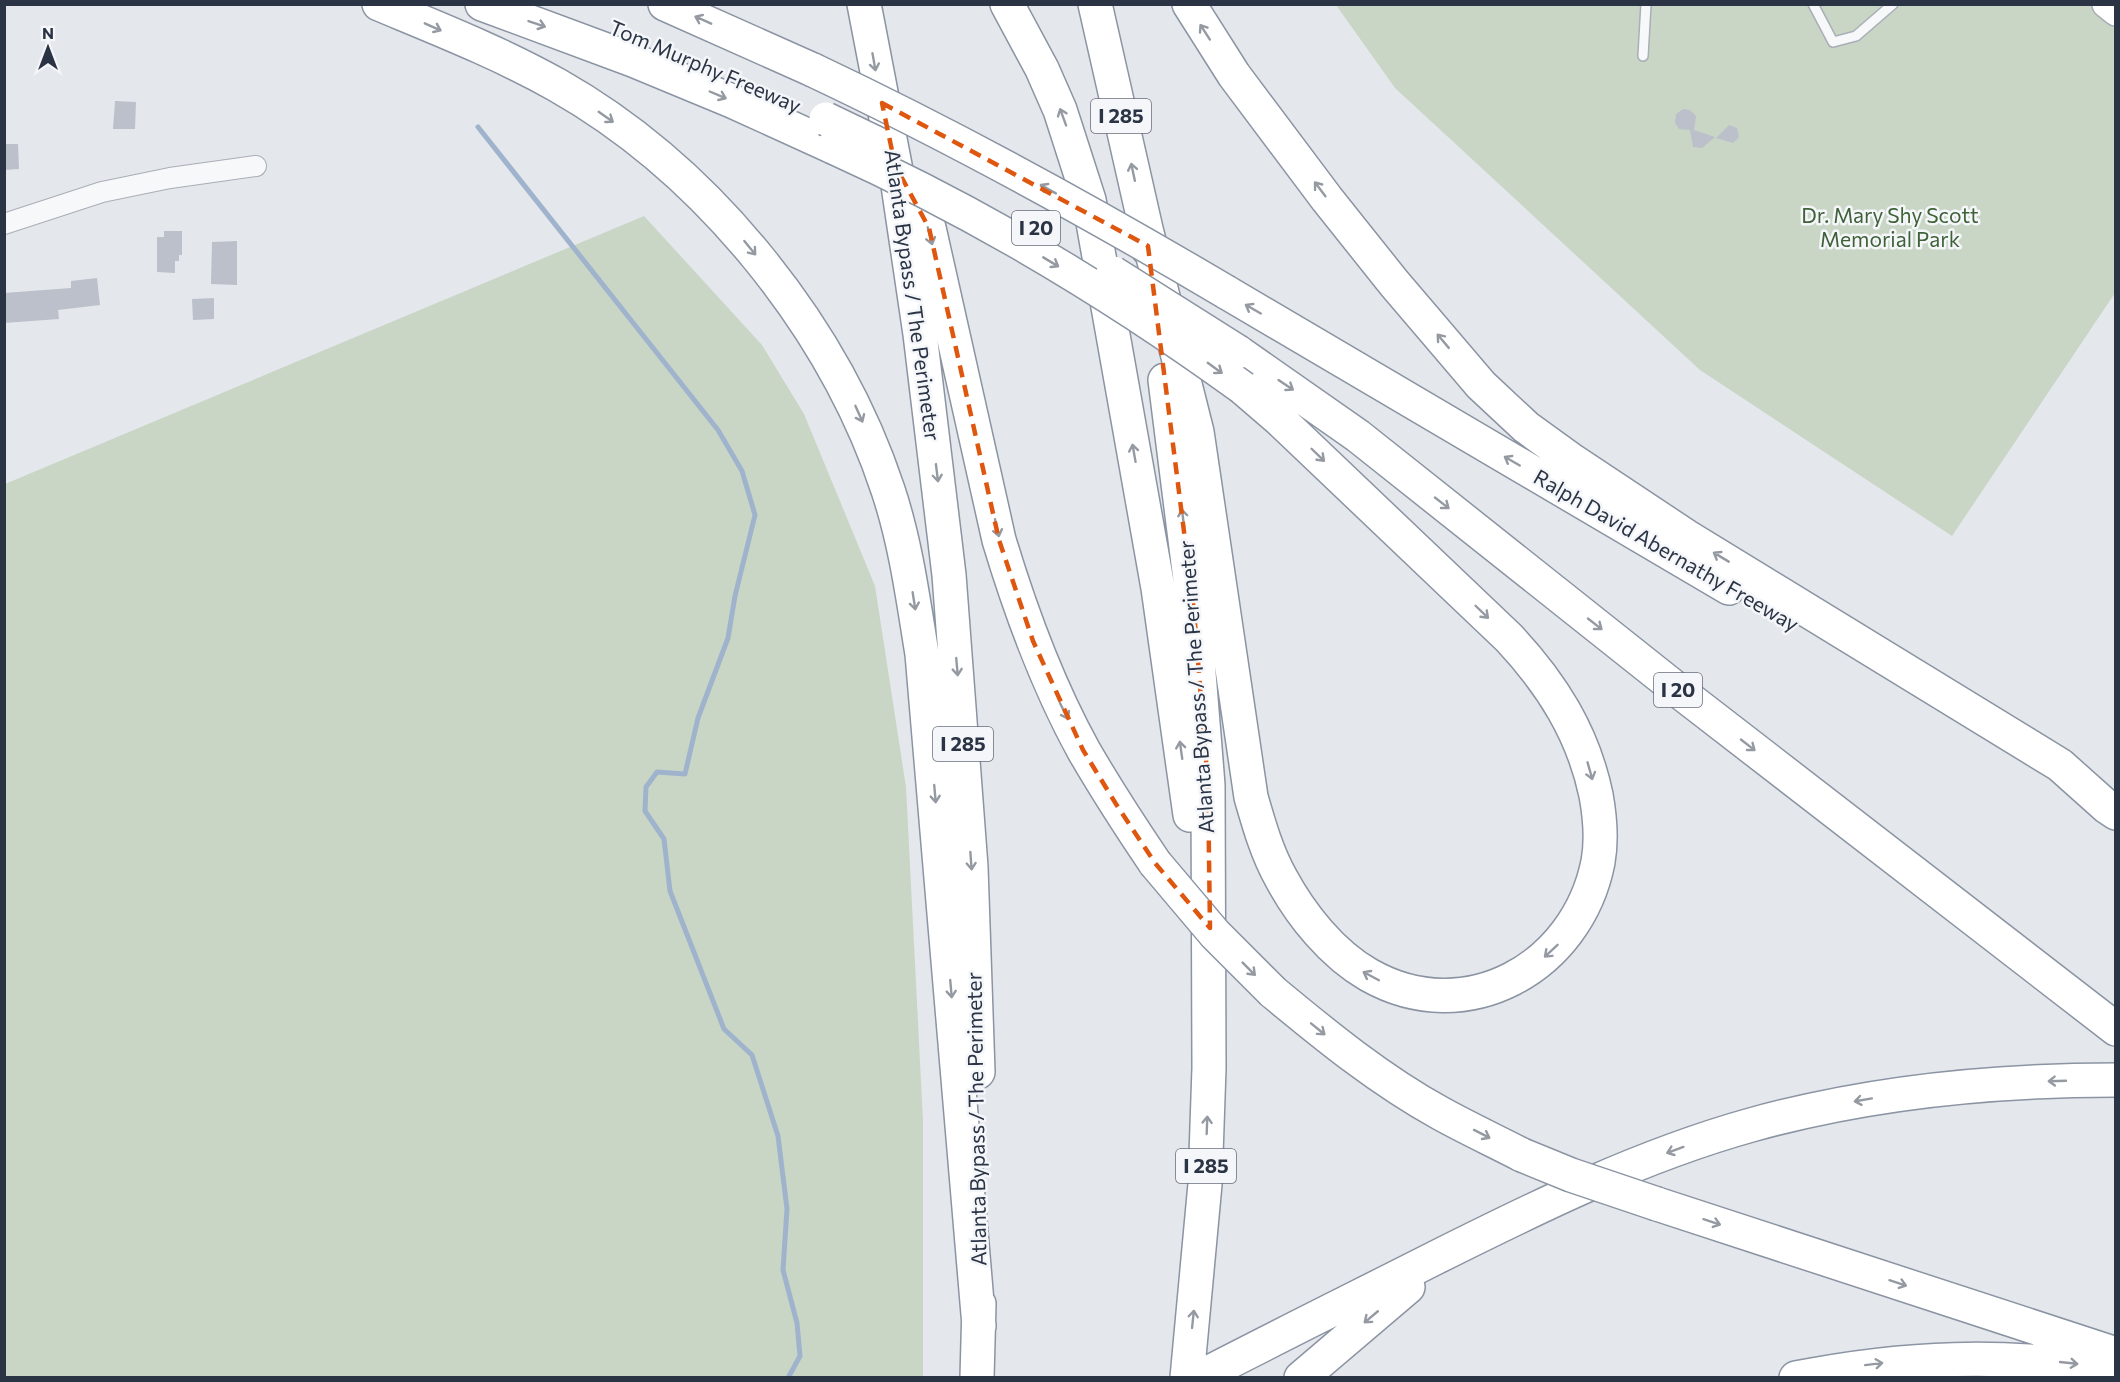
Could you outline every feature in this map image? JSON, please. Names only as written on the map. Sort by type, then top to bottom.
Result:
[{"type":"highway","points":[[380,4],[499,56],[556,85],[625,130],[658,157],[700,195],[741,238],[798,309],[856,408],[889,492],[903,545],[922,654],[979,1326]]},
{"type":"highway","points":[[482,4],[633,60],[732,101],[829,133],[1133,312],[1243,388],[1280,419],[1509,638],[1542,675],[1577,732],[1592,777],[1599,818],[1600,848],[1595,876],[1582,909],[1564,938],[1539,962],[1502,984],[1475,992],[1439,995],[1404,989],[1370,975],[1354,966],[1319,932],[1281,879],[1263,840],[1251,798],[1197,432],[1146,229]]},
{"type":"highway","name":"Tom Murphy Freeway","points":[[549,4],[694,60],[829,133]]},
{"type":"highway","name":"Tom Murphy Freeway","points":[[665,4],[891,107],[1118,228],[1226,292]]},
{"type":"highway","name":"Atlanta Bypass / The Perimeter","points":[[864,4],[895,165],[933,438],[949,574],[961,712],[978,1021],[980,1174],[978,1377]]},
{"type":"highway","points":[[1007,4],[1042,69],[1060,110],[1089,200],[1158,588],[1210,953]]},
{"type":"highway","name":"Atlanta Bypass / The Perimeter","points":[[1095,4],[1146,229],[1199,659],[1208,785],[1210,953],[1205,1184],[1186,1377]]},
{"type":"highway","points":[[1189,4],[1234,75],[1327,199],[1481,385],[1526,427],[1686,536],[2060,765],[2111,810]]},
{"type":"highway","name":"I 20","points":[[829,133],[933,170],[1151,296],[1238,352],[1358,436],[1684,695],[2115,1029]]},
{"type":"highway","points":[[895,165],[928,228],[999,540],[1029,631],[1055,693],[1083,750],[1155,863],[1215,934],[1273,993],[1378,1074],[1439,1113],[1522,1155],[1571,1175],[1657,1204],[2115,1354]]},
{"type":"highway","name":"Ralph David Abernathy Freeway","points":[[1226,292],[1955,721],[2111,810]]},
{"type":"highway","points":[[1198,1377],[1567,1193],[1729,1131],[1817,1108],[1893,1095],[2036,1082],[2115,1080]]},
{"type":"highway","points":[[1301,1377],[1397,1294],[1450,1257],[1505,1223]]},
{"type":"highway","points":[[1796,1377],[1881,1364],[1948,1359],[2026,1359],[2115,1369]]},
{"type":"main road","points":[[2106,4],[2115,12]]},
{"type":"street","points":[[4,224],[102,192],[170,178],[256,166]]},
{"type":"lane","points":[[1643,56],[1646,4]]},
{"type":"lane","points":[[1813,4],[1833,42],[1856,36],[1893,4]]},
{"type":"highlighted area","points":[[882,103],[1148,246],[1194,611],[1208,785],[1210,928],[1155,863],[1116,804],[1083,750],[1033,641],[999,540],[929,228],[895,165]]},
{"type":"green space","name":"Dr. Mary Shy Scott Memorial Park","points":[[1336,5],[2115,5],[2115,293],[1952,536],[1700,370],[1395,88]]},
{"type":"green space","points":[[644,216],[762,345],[804,414],[875,586],[906,787],[923,1121],[923,1377],[5,1377],[5,484]]},
{"type":"building","points":[[115,101],[136,102],[135,129],[113,129]]},
{"type":"building","points":[[1683,109],[1690,110],[1696,116],[1694,130],[1715,137],[1702,148],[1693,147],[1690,130],[1679,129],[1675,123],[1676,114]]},
{"type":"building","points":[[1729,125],[1737,128],[1739,137],[1733,143],[1716,138]]},
{"type":"building","points":[[4,144],[18,144],[19,169],[4,170]]},
{"type":"building","points":[[164,231],[182,231],[182,255],[179,255],[179,261],[175,261],[175,273],[157,272],[157,237],[164,237]]},
{"type":"building","points":[[237,241],[237,285],[211,284],[212,242]]},
{"type":"building","points":[[97,278],[100,305],[58,310],[59,319],[4,323],[4,293],[71,288],[71,281]]},
{"type":"building","points":[[214,298],[214,319],[193,320],[192,299]]},
{"type":"waterway","points":[[478,127],[718,430],[742,471],[755,515],[735,596],[728,638],[698,718],[685,774],[657,772],[646,787],[645,811],[664,839],[670,891],[724,1029],[752,1055],[778,1136],[787,1209],[783,1270],[797,1323],[800,1356],[788,1378]]}]
